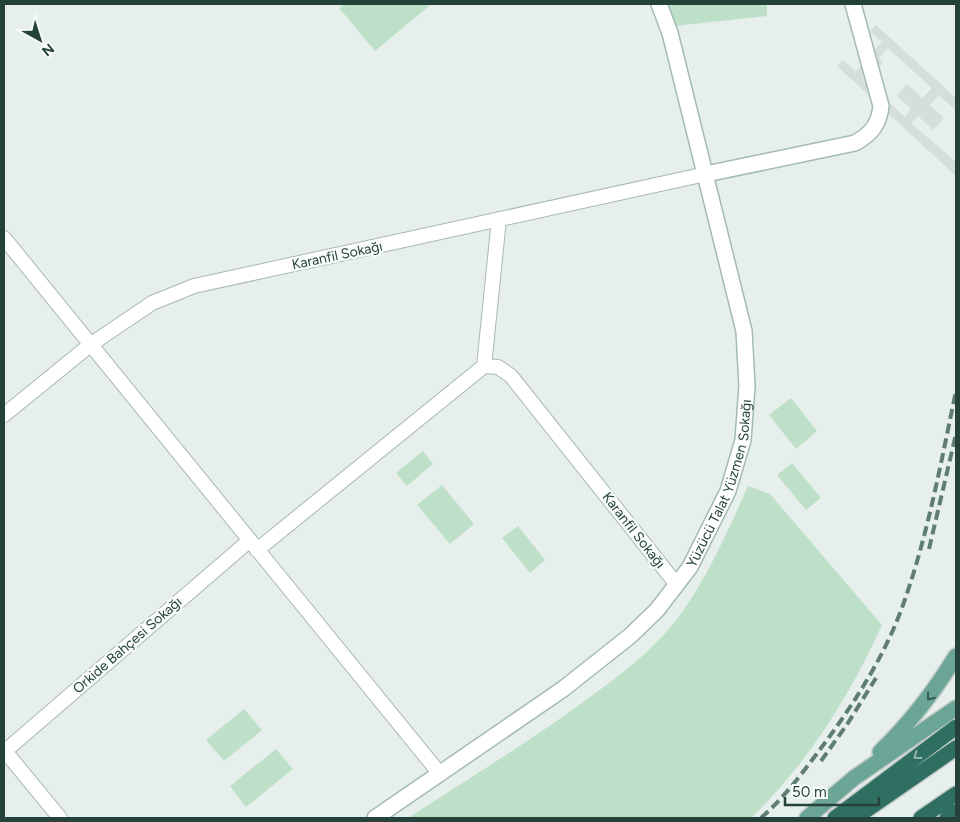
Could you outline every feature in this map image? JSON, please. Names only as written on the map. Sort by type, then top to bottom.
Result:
[{"type":"highway","points":[[836,818],[956,727]]},
{"type":"highway","points":[[855,818],[956,748]]},
{"type":"highway","points":[[921,818],[956,794]]},
{"type":"highway","points":[[947,818],[956,812]]},
{"type":"main road","points":[[807,818],[854,778],[905,728],[933,693],[956,656]]},
{"type":"main road","points":[[854,778],[956,708]]},
{"type":"street","name":"Yüzücü Talat Yüzmen Sokağı","points":[[375,818],[563,689],[616,648],[657,610],[690,567],[728,491],[743,440],[747,386],[744,331],[670,33],[659,4]]},
{"type":"street","points":[[706,174],[855,143],[874,129],[879,118],[881,106],[854,4]]},
{"type":"street","name":"Karanfil Sokağı","points":[[4,415],[90,345],[152,303],[194,286],[706,174]]},
{"type":"street","points":[[254,545],[484,366],[499,219]]},
{"type":"street","points":[[4,238],[440,774]]},
{"type":"street","name":"Karanfil Sokağı","points":[[484,366],[498,366],[511,376],[677,584]]},
{"type":"street","name":"Orkide Bahçesi Sokağı","points":[[4,751],[254,545]]},
{"type":"street","points":[[4,751],[60,818]]},
{"type":"shaded area","points":[[876,25],[956,98],[956,111],[939,95],[930,105],[944,118],[933,130],[918,116],[911,123],[956,162],[956,176],[837,66],[843,60],[856,71],[882,42],[870,31]],"holes":[[[888,48],[932,88],[922,98],[907,84],[897,96],[911,109],[905,117],[862,77],[871,67],[875,71],[883,62],[879,58]]]},
{"type":"green space","points":[[344,4],[427,4],[429,6],[375,51],[339,8]]},
{"type":"green space","points":[[666,4],[767,4],[767,16],[675,26]]},
{"type":"green space","points":[[791,398],[817,431],[796,449],[769,415]]},
{"type":"green space","points":[[423,451],[433,464],[407,486],[396,473]]},
{"type":"green space","points":[[792,463],[821,498],[806,510],[777,475]]},
{"type":"green space","points":[[442,485],[474,524],[450,544],[417,505]]},
{"type":"green space","points":[[748,486],[770,494],[882,625],[856,678],[826,728],[791,775],[751,818],[408,818],[558,720],[608,684],[650,649],[674,623],[694,594],[719,548]]},
{"type":"green space","points":[[518,526],[545,560],[530,573],[502,538]]},
{"type":"green space","points":[[244,709],[262,730],[224,761],[206,740]]},
{"type":"green space","points":[[276,749],[293,769],[246,807],[230,786]]},
{"type":"railway","points":[[761,818],[788,791],[827,740],[860,692],[888,641],[903,605],[920,552],[956,391]]},
{"type":"railway","points":[[929,549],[956,434]]},
{"type":"railway","points":[[821,761],[848,723],[876,678]]}]
